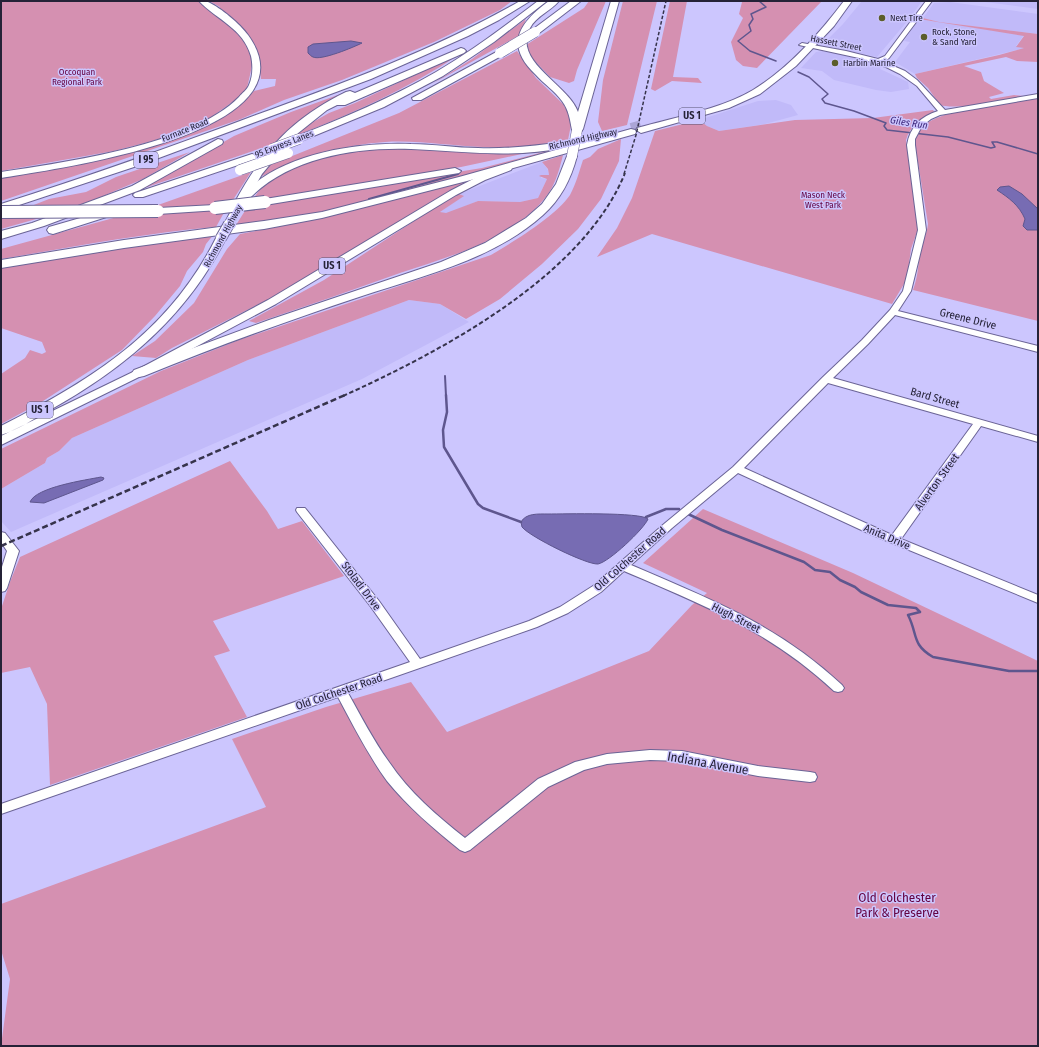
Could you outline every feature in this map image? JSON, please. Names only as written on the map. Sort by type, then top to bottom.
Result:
[{"type":"highway","name":"I 95","points":[[1,208],[133,164],[380,72],[473,30],[526,1]]},
{"type":"highway","name":"95 Express Lanes","points":[[1,235],[138,195],[252,157],[294,137],[373,108],[426,81],[473,53],[543,1]]},
{"type":"highway","points":[[555,1],[528,23],[523,34],[522,45],[525,57],[530,64],[571,103],[576,117],[577,130]]},
{"type":"highway","points":[[1,244],[137,205],[240,170],[288,152],[403,104],[458,77],[500,54],[535,32],[577,1]]},
{"type":"highway","points":[[139,373],[247,331],[444,264],[484,248],[521,227],[548,204],[564,182],[572,156],[577,130],[587,102],[604,36],[615,1]]},
{"type":"highway","name":"Richmond Highway","points":[[525,162],[636,129],[725,106],[756,92],[788,69],[834,10],[845,1]]},
{"type":"highway","name":"Richmond Highway","points":[[806,46],[844,9],[848,1]]},
{"type":"highway","points":[[241,202],[259,170],[294,137],[303,124],[326,110],[471,46],[509,26]]},
{"type":"highway","points":[[294,137],[307,118],[333,102],[459,42],[473,30]]},
{"type":"highway","points":[[31,227],[136,188],[220,140],[289,107]]},
{"type":"highway","name":"Richmond Highway","points":[[563,145],[636,129]]},
{"type":"highway","points":[[1,212],[158,211],[215,208],[265,202],[486,166],[563,145]]},
{"type":"highway","points":[[1,264],[124,244],[302,219],[525,162]]},
{"type":"main road","name":"Furnace Road","points":[[1,175],[82,161],[146,145],[207,122],[237,104],[247,94],[254,81],[256,62],[252,49],[241,32],[203,1]]},
{"type":"main road","name":"Richmond Highway","points":[[1,431],[79,388],[118,361],[148,336],[191,290],[241,202],[258,186],[280,171],[309,160],[350,151],[402,146],[502,151],[563,145]]},
{"type":"main road","name":"Richmond Highway","points":[[1,441],[139,373],[272,302],[453,193],[488,176],[525,162]]},
{"type":"street","points":[[878,62],[887,57],[929,1]]},
{"type":"street","name":"Hassett Street","points":[[806,46],[849,54],[878,62],[902,72],[915,81],[943,112]]},
{"type":"street","name":"Old Colchester Road","points":[[1,809],[533,624],[554,616],[582,600],[737,469],[826,379],[866,342],[893,312],[907,291],[922,230],[911,145],[913,134],[923,121],[943,112],[1038,96]]},
{"type":"street","name":"Greene Drive","points":[[893,312],[1038,349]]},
{"type":"street","name":"Bard Street","points":[[826,379],[1038,439]]},
{"type":"street","name":"Alverton Street","points":[[894,540],[979,422]]},
{"type":"street","name":"Anita Drive","points":[[737,469],[894,540],[1038,599]]},
{"type":"street","name":"Stoladi Drive","points":[[301,510],[375,604],[418,665]]},
{"type":"street","points":[[1,535],[12,547],[13,551],[1,588]]},
{"type":"street","name":"Hugh Street","points":[[623,566],[720,609],[760,629],[801,656],[838,688]]},
{"type":"street","name":"Indiana Avenue","points":[[341,691],[384,765],[394,779],[419,807],[464,846],[542,783],[580,766],[607,759],[650,754],[676,756],[752,770],[810,777]]},
{"type":"shaded area","points":[[862,1],[922,1],[910,18],[877,57],[827,46],[825,42],[843,24]]},
{"type":"shaded area","points":[[1038,1],[1038,9],[985,2]]},
{"type":"shaded area","points":[[950,2],[1038,14],[1038,34],[939,22],[923,18],[934,3]]},
{"type":"shaded area","points":[[919,19],[1024,35],[1016,46],[1025,48],[915,74],[895,62],[910,42],[904,41]]},
{"type":"shaded area","points":[[351,41],[362,43],[338,53],[323,57],[313,57],[308,53],[308,47],[313,44]]},
{"type":"shaded area","points":[[823,51],[853,57],[882,66],[880,69],[908,82],[909,89],[891,92],[876,90],[834,80],[822,71],[801,68],[816,52]]},
{"type":"shaded area","points":[[776,100],[791,105],[798,115],[765,124],[719,131],[707,126],[699,120],[758,101]]},
{"type":"shaded area","points":[[542,162],[548,170],[549,175],[541,175],[541,178],[547,179],[538,198],[520,202],[478,201],[446,214],[440,212],[463,196],[459,194]]},
{"type":"shaded area","points":[[1009,186],[1022,194],[1038,209],[1038,230],[1027,230],[1023,226],[1025,219],[1017,206],[997,190],[1000,187]]},
{"type":"shaded area","points":[[409,300],[440,304],[469,322],[362,379],[11,532],[1,521],[1,489],[45,463],[47,458],[59,451],[72,438],[248,360]]},
{"type":"shaded area","points":[[101,477],[104,478],[103,480],[44,503],[30,502],[34,497],[51,488]]},
{"type":"shaded area","points":[[540,514],[632,515],[648,519],[640,530],[626,544],[610,558],[598,564],[583,560],[559,550],[527,532],[522,527],[521,522],[526,517]]},
{"type":"green space","name":"Occoquan Regional Park","points":[[1,1],[201,1],[241,36],[249,48],[253,61],[247,88],[238,98],[210,118],[176,133],[114,151],[1,171]]},
{"type":"green space","points":[[209,1],[512,1],[500,10],[434,42],[342,80],[284,100],[241,119],[1,201],[1,177],[123,154],[199,129],[239,106],[254,91],[275,86],[276,79],[261,79],[257,50],[252,41],[240,27],[220,12],[220,7]]},
{"type":"green space","points":[[589,1],[606,1],[577,70],[574,81],[569,83],[550,77],[532,58],[526,45],[584,8]]},
{"type":"green space","points":[[623,1],[657,1],[627,125],[602,131],[598,122],[603,80]]},
{"type":"green space","points":[[670,1],[687,1],[673,77],[698,78],[702,83],[672,81],[655,91],[651,89]]},
{"type":"green space","points":[[740,1],[822,1],[757,68],[743,66],[736,60],[731,42],[743,18],[739,14],[742,2]]},
{"type":"green space","points":[[923,18],[939,22],[1038,34],[1038,62],[1017,61],[1006,57],[964,66],[981,72],[984,81],[1004,93],[989,97],[991,99],[1014,95],[1024,96],[969,106],[940,105],[928,88],[917,78],[915,74],[1024,48],[1016,47],[1024,36],[919,19]]},
{"type":"green space","points":[[526,19],[520,35],[432,84],[472,59]]},
{"type":"green space","points":[[517,51],[536,78],[563,104],[569,113],[571,125],[568,140],[515,147],[385,142],[336,149],[305,158],[260,177],[265,167],[399,113]]},
{"type":"green space","points":[[460,54],[400,90],[293,137],[306,126],[329,113],[355,103]]},
{"type":"green space","points":[[346,92],[318,107],[274,144],[115,198],[167,175],[234,136],[291,112]]},
{"type":"green space","points":[[1038,98],[1038,321],[913,290],[917,276],[920,252],[928,224],[915,144],[917,134],[924,125],[946,114]]},
{"type":"green space","name":"Mason Neck West Park","points":[[933,110],[935,113],[921,120],[910,130],[906,140],[919,226],[911,249],[907,279],[892,304],[652,234],[597,257],[617,228],[632,198],[655,131],[699,120],[707,126],[719,131],[795,120],[873,118]]},
{"type":"green space","points":[[631,129],[462,177],[362,202],[320,212],[236,225],[248,206],[482,168]]},
{"type":"green space","points":[[621,139],[619,161],[601,199],[578,229],[542,264],[500,299],[466,319],[440,304],[409,300],[248,360],[72,438],[59,451],[47,458],[45,463],[1,489],[1,449],[161,371],[239,340],[491,255],[545,220],[570,195],[583,160],[590,157],[598,149]]},
{"type":"green space","points":[[380,148],[545,149],[461,167],[251,201],[261,189],[288,170],[334,155]]},
{"type":"green space","points":[[190,152],[143,179],[75,208],[26,208],[49,199],[86,192],[116,177]]},
{"type":"green space","points":[[563,155],[559,171],[546,197],[520,222],[505,232],[453,255],[256,323],[249,321],[324,280],[434,208],[459,194],[464,196],[440,212],[446,213],[478,201],[520,202],[538,198],[547,179],[539,176],[549,175],[548,169],[542,162]]},
{"type":"green space","points":[[251,172],[231,203],[199,207],[159,207],[158,205]]},
{"type":"green space","points":[[493,172],[279,294],[172,348],[156,358],[132,356],[155,341],[194,303],[227,249],[240,234],[308,221],[443,187]]},
{"type":"green space","points":[[226,209],[216,227],[135,237],[1,259],[1,249],[128,214]]},
{"type":"green space","points":[[61,212],[1,229],[1,215]]},
{"type":"green space","points":[[214,234],[206,244],[203,252],[187,271],[180,286],[155,316],[122,350],[40,403],[1,424],[1,374],[25,358],[30,350],[42,354],[46,352],[42,342],[1,328],[1,268]]},
{"type":"green space","points":[[230,461],[267,511],[278,529],[302,521],[344,576],[213,621],[230,651],[214,656],[247,717],[50,785],[47,704],[30,667],[1,673],[1,609],[20,557]]},
{"type":"green space","name":"Old Colchester Park & Preserve","points":[[703,509],[853,573],[1038,661],[1038,1046],[1,1046],[10,979],[1,950],[1,904],[266,807],[232,739],[326,707],[411,682],[447,732],[649,651],[692,605],[707,593],[643,563]]},
{"type":"waterway","name":"Giles Run","points":[[759,1],[766,7],[751,14],[753,19],[749,25],[751,31],[738,41],[750,51],[776,61]]},
{"type":"waterway","name":"Giles Run","points":[[798,72],[809,77],[828,94],[822,99],[825,103],[854,111],[886,123],[884,126],[887,130],[948,137],[991,148],[995,147],[992,142],[997,142],[1038,154]]},
{"type":"waterway","points":[[369,199],[458,174]]},
{"type":"waterway","points":[[445,376],[446,396]]},
{"type":"waterway","points":[[446,395],[447,412],[443,430],[444,447],[478,504],[483,508],[521,522]]},
{"type":"waterway","points":[[646,517],[666,509],[679,509]]},
{"type":"waterway","points":[[688,514],[722,530],[804,562],[815,570],[830,572],[840,580],[855,587],[861,592],[888,605],[916,608],[920,612],[908,615],[918,643],[921,648],[933,657],[1009,671],[1038,671]]},
{"type":"tunnel","points":[[631,128],[642,125]]},
{"type":"railway","points":[[624,174],[636,135],[666,1]]},
{"type":"railway","points":[[343,396],[422,357],[464,334],[505,307],[543,278],[577,246],[605,211],[625,173]]},
{"type":"railway","points":[[1,546],[345,395]]},
{"type":"place","name":"Next Tire","points":[[882,18]]},
{"type":"place","name":"Rock, Stone, & Sand Yard","points":[[924,37]]},
{"type":"place","name":"Harbin Marine","points":[[835,63]]}]
